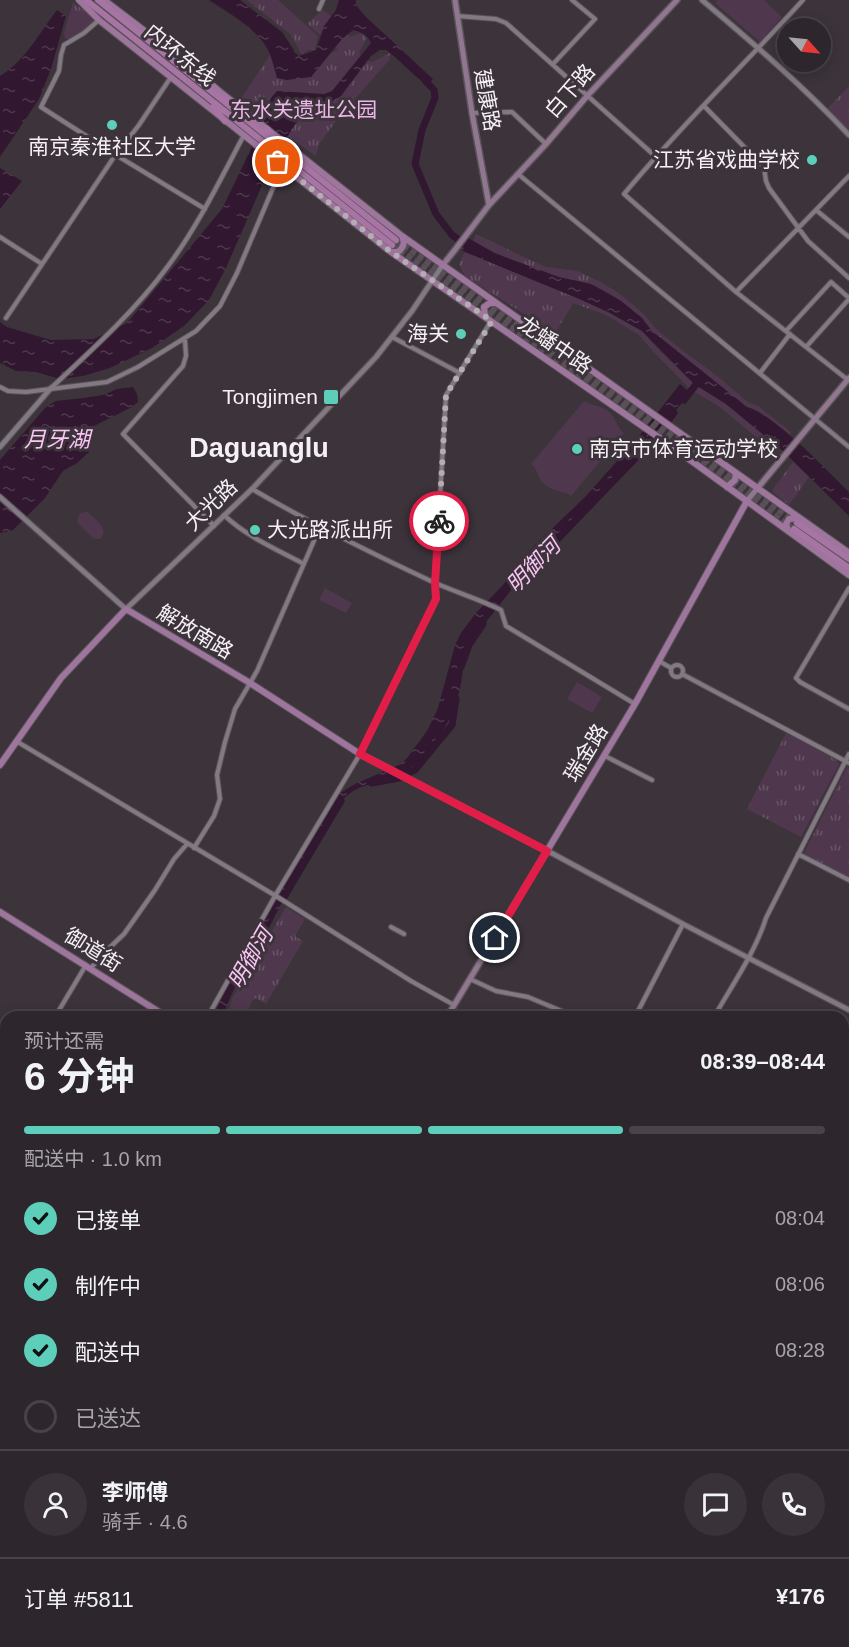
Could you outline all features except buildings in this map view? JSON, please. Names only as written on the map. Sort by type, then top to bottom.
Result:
[{"type":"highway","name":"内环东线","points":[[86,0],[203,95],[255,132]]},
{"type":"highway","name":"内环东线","points":[[98,0],[207,88],[255,132]]},
{"type":"highway","points":[[207,88],[238,106]]},
{"type":"highway","points":[[203,95],[225,121]]},
{"type":"highway","points":[[267,129],[283,154]]},
{"type":"highway","points":[[255,132],[395,243]]},
{"type":"highway","points":[[256,145],[283,154]]},
{"type":"highway","points":[[795,526],[849,559]]},
{"type":"highway","points":[[795,526],[849,568]]},
{"type":"main road","points":[[79,0],[99,20],[244,135],[267,129]]},
{"type":"main road","points":[[104,0],[188,64],[238,106],[255,132],[256,145]]},
{"type":"main road","name":"建康路","points":[[455,0],[471,113],[489,205]]},
{"type":"main road","name":"白下路","points":[[442,266],[489,205],[677,0]]},
{"type":"main road","name":"龙蟠中路","points":[[283,154],[284,168],[395,243],[442,266],[757,488],[849,575]]},
{"type":"main road","name":"龙蟠中路","points":[[395,243],[432,280],[747,501],[849,553]]},
{"type":"main road","points":[[485,316],[484,307],[495,303]]},
{"type":"main road","name":"瑞金路","points":[[450,1011],[635,704],[747,501],[849,380]]},
{"type":"main road","points":[[727,487],[733,483],[736,473]]},
{"type":"main road","points":[[360,754],[462,807]]},
{"type":"main road","name":"御道街","points":[[0,912],[158,1011]]},
{"type":"street","points":[[319,9],[323,0]]},
{"type":"street","points":[[553,64],[595,19],[572,0]]},
{"type":"street","points":[[702,0],[814,98],[849,135]]},
{"type":"street","points":[[803,0],[655,156],[624,194],[736,292],[849,380]]},
{"type":"street","points":[[457,16],[502,21],[655,156]]},
{"type":"street","points":[[99,20],[84,33],[64,45],[59,71],[41,106],[116,155],[205,208]]},
{"type":"street","points":[[6,318],[171,76]]},
{"type":"street","points":[[704,106],[765,167],[766,181],[798,228],[813,246],[849,278]]},
{"type":"street","points":[[471,113],[512,112],[546,144]]},
{"type":"street","points":[[0,447],[51,388],[155,284],[205,208],[244,135]]},
{"type":"street","points":[[0,387],[8,391],[26,392],[106,382],[138,367],[196,332],[220,306],[284,168]]},
{"type":"street","points":[[518,174],[849,447]]},
{"type":"street","points":[[736,292],[849,176]]},
{"type":"street","points":[[816,210],[849,237]]},
{"type":"street","points":[[0,237],[42,264]]},
{"type":"street","name":"大光路","points":[[0,765],[61,678],[126,609],[252,489],[376,357],[442,266]]},
{"type":"street","points":[[760,373],[788,333],[831,282],[849,298],[806,347]]},
{"type":"street","points":[[212,1011],[360,754],[436,599],[446,395],[492,321]]},
{"type":"street","points":[[392,337],[460,373]]},
{"type":"street","points":[[185,340],[186,356],[183,366],[123,434],[214,525]]},
{"type":"street","points":[[252,489],[320,527],[435,583],[501,610],[506,626],[635,704]]},
{"type":"street","name":"解放南路","points":[[0,496],[126,609],[250,683],[360,754],[414,782]]},
{"type":"street","points":[[224,515],[253,538],[304,564]]},
{"type":"street","points":[[194,848],[214,816],[220,799],[217,775],[235,709],[257,671],[320,527]]},
{"type":"street","points":[[849,588],[796,678],[849,709]]},
{"type":"street","points":[[659,661],[671,668]]},
{"type":"street","points":[[671,668],[679,665],[682,668],[682,674]]},
{"type":"street","points":[[671,668],[670,672],[674,677],[680,677],[682,674]]},
{"type":"street","points":[[682,674],[847,762]]},
{"type":"street","points":[[16,741],[454,1005]]},
{"type":"street","points":[[717,1011],[748,957],[849,754]]},
{"type":"street","points":[[604,755],[652,780]]},
{"type":"street","points":[[462,807],[849,1010]]},
{"type":"street","points":[[59,1011],[89,967],[123,934],[174,859],[187,844]]},
{"type":"street","points":[[798,855],[849,880]]},
{"type":"street","points":[[638,1011],[683,924]]},
{"type":"street","points":[[392,927],[404,934]]},
{"type":"street","points":[[470,979],[496,991],[528,998],[561,1011]]},
{"type":"green space","points":[[247,0],[278,0],[318,36],[315,50],[308,50],[302,55],[291,35]]},
{"type":"green space","points":[[718,0],[764,0],[782,17],[777,18],[777,23],[760,42],[715,3]]},
{"type":"green space","points":[[73,2],[96,20],[78,35],[68,39],[65,38],[64,33]]},
{"type":"green space","name":"东水关遗址公园","points":[[322,10],[330,15],[350,37],[362,33],[367,38],[359,52],[365,60],[372,62],[390,53],[390,59],[340,116],[319,144],[316,156],[240,100],[270,55],[277,78],[311,77],[331,53],[338,50],[307,24]]},
{"type":"green space","points":[[849,86],[849,135],[826,110]]},
{"type":"green space","points":[[476,234],[546,267],[577,271],[620,294],[673,343],[749,403],[758,406],[791,432],[789,435],[756,410],[747,407],[652,331],[624,303],[607,292],[586,283],[558,277],[504,256],[473,241]]},
{"type":"green space","points":[[465,252],[577,298],[642,331],[694,384],[726,404],[778,447],[774,452],[720,407],[690,389],[639,335],[606,315],[573,303],[555,334],[465,276],[459,264]]},
{"type":"green space","name":"南京市体育运动学校","points":[[584,401],[607,410],[624,433],[571,496],[544,484],[531,464]]},
{"type":"green space","points":[[793,462],[809,477],[789,505],[773,492],[773,489]]},
{"type":"green space","points":[[88,512],[103,528],[103,535],[100,539],[94,539],[77,522],[79,514]]},
{"type":"green space","points":[[325,588],[352,603],[346,613],[319,600]]},
{"type":"green space","points":[[577,682],[602,697],[592,713],[567,699]]},
{"type":"green space","points":[[786,733],[836,760],[839,764],[801,837],[747,809]]},
{"type":"green space","points":[[849,767],[849,877],[804,853]]},
{"type":"green space","points":[[286,907],[305,919],[295,936],[303,941],[266,1004],[256,998],[251,1002],[249,1011],[229,1011],[232,999]]},
{"type":"water","points":[[209,0],[240,0],[282,32],[293,51],[299,56],[316,50],[324,26],[336,10],[339,0],[356,0],[356,5],[365,16],[433,79],[426,86],[395,57],[386,50],[380,50],[371,56],[341,96],[330,103],[319,104],[305,111],[270,167],[226,268],[209,300],[184,326],[152,348],[110,368],[83,376],[60,379],[36,372],[16,371],[0,363],[0,322],[7,327],[51,340],[94,339],[127,323],[222,209],[250,151],[271,98],[277,91],[324,94],[332,91],[371,43],[364,34],[353,30],[342,39],[311,77],[287,80],[277,78],[270,54],[259,37],[244,23]]},
{"type":"water","points":[[57,10],[66,16],[51,69],[39,99],[0,157],[0,76],[32,46]]},
{"type":"water","points":[[0,168],[22,181],[0,209]]},
{"type":"water","points":[[465,236],[494,253],[559,277],[591,284],[621,301],[642,318],[652,331],[747,407],[772,421],[814,458],[849,492],[849,516],[783,451],[726,404],[694,384],[642,331],[577,298],[465,252],[457,247]]},
{"type":"water","name":"明御河","points":[[680,384],[692,394],[519,580],[472,640],[465,656],[455,706],[441,734],[428,751],[417,763],[401,774],[353,791],[333,811],[234,989],[226,1011],[217,1011],[226,989],[332,798],[355,784],[401,764],[407,758],[427,731],[438,708],[455,645],[461,633],[535,545],[585,497],[636,440]]},
{"type":"water","name":"月牙湖","points":[[133,387],[138,402],[94,426],[88,438],[89,452],[77,463],[63,471],[45,498],[13,530],[0,533],[0,460],[46,407],[56,401],[103,395],[117,389]]},
{"type":"waterway","points":[[423,78],[434,90],[435,98],[422,130],[415,164],[436,214],[452,235],[465,244]]},
{"type":"waterway","name":"明御河","points":[[684,400],[701,378]]},
{"type":"waterway","name":"明御河","points":[[524,574],[648,445],[674,413]]},
{"type":"waterway","name":"明御河","points":[[461,667],[469,645],[483,624]]},
{"type":"waterway","name":"明御河","points":[[406,774],[415,770],[452,725],[456,699]]},
{"type":"waterway","name":"明御河","points":[[372,783],[399,778]]},
{"type":"waterway","name":"明御河","points":[[284,897],[341,801]]},
{"type":"tunnel","points":[[396,240],[794,521]]},
{"type":"tunnel","points":[[392,245],[794,529]]},
{"type":"way so far","points":[[278,162],[391,252],[492,321],[446,395],[439,521]]},
{"type":"place","name":"南京秦淮社区大学","points":[[112,125]]},
{"type":"place","name":"江苏省戏曲学校","points":[[812,160]]},
{"type":"place","name":"海关","points":[[461,334]]},
{"type":"place","name":"Tongjimen","points":[[331,397]]},
{"type":"place","name":"南京市体育运动学校","points":[[577,449]]},
{"type":"place","name":"大光路派出所","points":[[255,530]]},
{"type":"district","name":"Daguanglu","points":[[259,448]]},
{"type":"route","points":[[439,521],[436,599],[360,754],[547,851],[495,938]]}]
